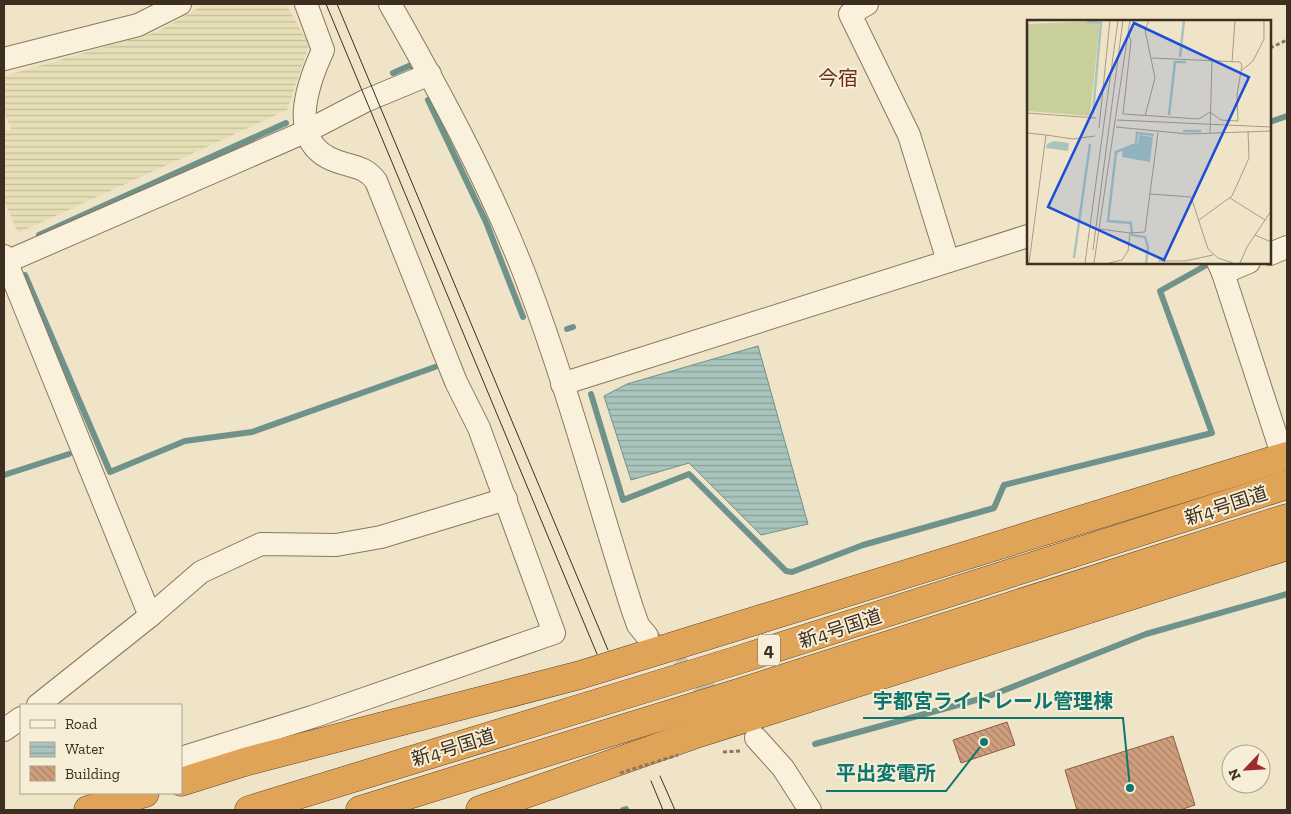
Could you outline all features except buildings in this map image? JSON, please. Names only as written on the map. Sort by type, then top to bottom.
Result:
[{"type":"highway","points":[[182,782],[248,761],[580,675],[1285,456]]},
{"type":"highway","name":"新4号国道","points":[[249,810],[735,661],[1287,485]]},
{"type":"highway","name":"新4号国道","points":[[360,810],[744,691],[1287,518]]},
{"type":"highway","points":[[480,810],[693,735],[1287,546]]},
{"type":"highway","points":[[88,810],[142,794]]},
{"type":"street","points":[[4,59],[138,25],[180,4]]},
{"type":"street","points":[[182,758],[322,713],[554,633],[479,428],[456,382],[376,181],[362,168],[336,161],[321,153],[307,131],[303,113],[305,96],[323,50],[306,4]]},
{"type":"street","points":[[390,4],[430,74],[494,201],[526,278],[562,384],[632,608],[638,625],[647,636]]},
{"type":"street","points":[[867,4],[850,14],[909,135],[948,261]]},
{"type":"street","points":[[150,616],[5,259],[307,131],[365,101],[430,74]]},
{"type":"street","points":[[562,384],[1027,236]]},
{"type":"street","points":[[1271,254],[1287,247]]},
{"type":"street","points":[[1239,264],[1220,268],[1285,456]]},
{"type":"street","points":[[39,704],[150,616],[201,572],[261,544],[336,545],[381,538],[506,499]]},
{"type":"street","points":[[4,730],[20,719]]},
{"type":"street","points":[[756,738],[782,768],[810,810]]},
{"type":"street","points":[[82,810],[96,794]]},
{"type":"path","points":[[1271,48],[1287,40]]},
{"type":"path","points":[[620,773],[678,755]]},
{"type":"shaded area","points":[[205,4],[286,4],[309,45],[287,110],[18,233],[4,200],[4,132],[11,129],[4,111],[4,76],[157,32]]},
{"type":"water","points":[[758,346],[808,524],[761,535],[689,463],[631,480],[604,396],[627,384]]},
{"type":"waterway","points":[[393,73],[411,65],[412,67]]},
{"type":"waterway","points":[[428,100],[486,222],[523,317]]},
{"type":"waterway","points":[[1271,122],[1287,116]]},
{"type":"waterway","points":[[39,235],[286,123]]},
{"type":"waterway","points":[[591,394],[623,500],[689,474],[786,571],[792,572],[863,545],[994,508],[1004,485],[1212,433],[1160,291],[1208,264]]},
{"type":"waterway","points":[[25,275],[110,472],[185,441],[252,432],[435,367]]},
{"type":"waterway","points":[[567,329],[573,327]]},
{"type":"waterway","points":[[4,475],[69,454]]},
{"type":"waterway","points":[[815,744],[987,697],[1146,634],[1287,594]]},
{"type":"tunnel","points":[[651,640],[726,710]]},
{"type":"tram line","points":[[326,4],[597,654]]},
{"type":"tram line","points":[[337,4],[608,650]]},
{"type":"tram line","points":[[660,776],[675,810]]},
{"type":"tram line","points":[[651,781],[663,810]]},
{"type":"place","name":"平出変電所","points":[[984,742]]},
{"type":"place","name":"宇都宮ライトレール管理棟","points":[[1130,788]]},
{"type":"district","name":"今宿","points":[[838,78]]}]
